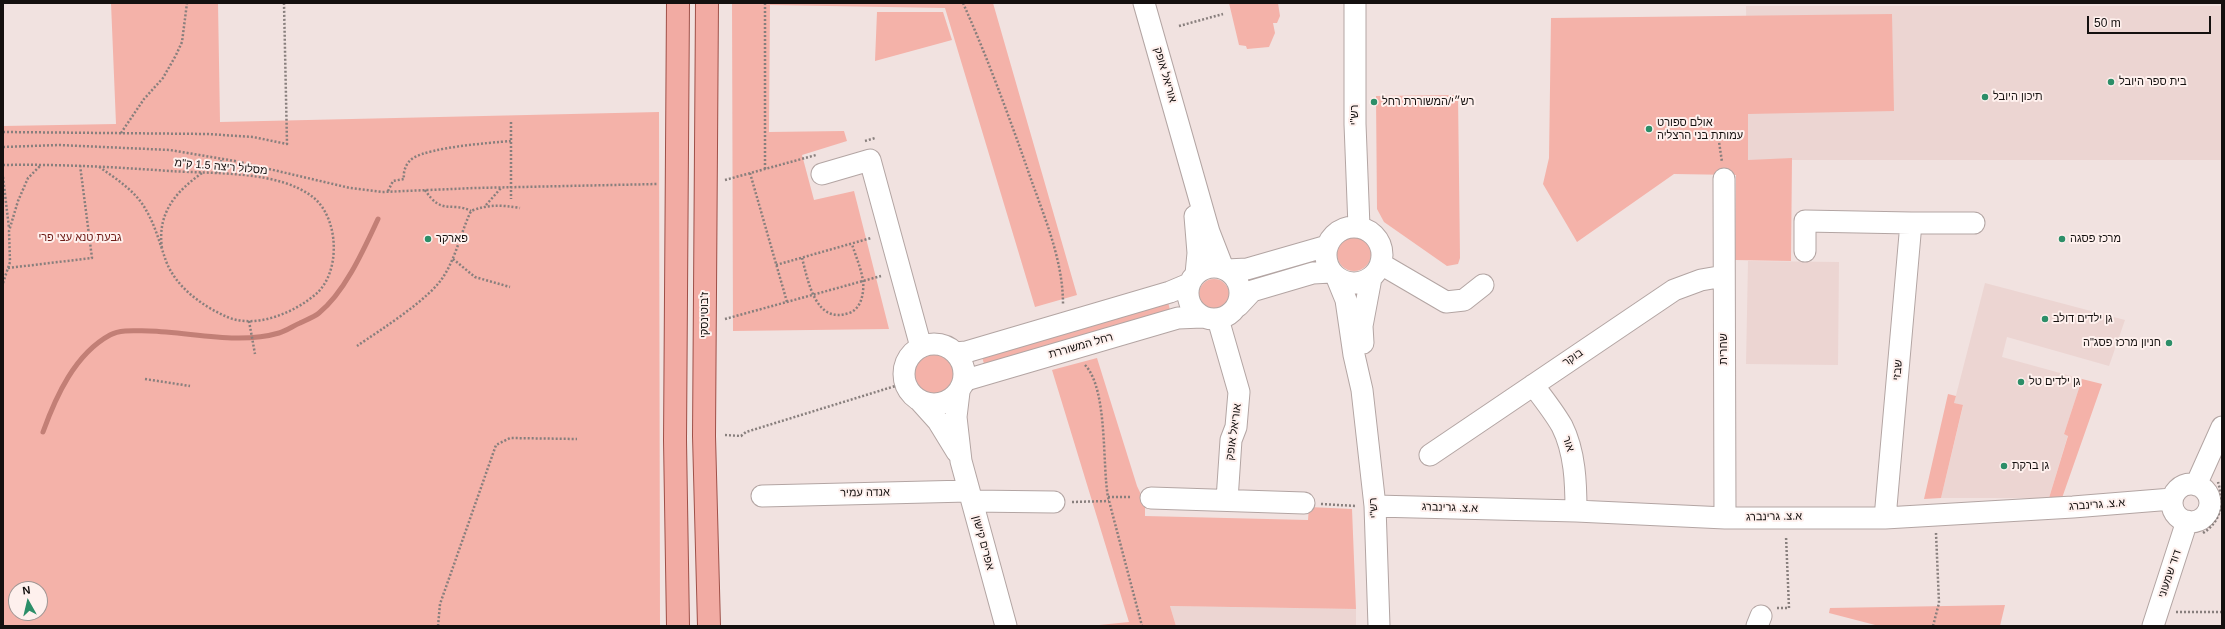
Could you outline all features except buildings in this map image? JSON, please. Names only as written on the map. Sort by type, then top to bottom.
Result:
[{"type":"main road","points":[[678,3],[675,440],[678,626]]},
{"type":"main road","name":"ז'בוטינסקי","points":[[707,3],[704,436],[709,626]]},
{"type":"street","name":"אוריאל אופק","points":[[1144,3],[1209,232],[1225,269]]},
{"type":"street","name":"רש\"י","points":[[1359,8],[1355,124],[1360,227]]},
{"type":"street","name":"אוריאל אופק","points":[[1186,148],[1197,234],[1193,279]]},
{"type":"street","points":[[822,174],[870,160],[921,347]]},
{"type":"street","name":"שחרית","points":[[1724,179],[1725,518]]},
{"type":"street","points":[[1805,251],[1805,221],[1974,223]]},
{"type":"street","name":"שבזי","points":[[1886,518],[1911,223]]},
{"type":"street","points":[[1193,279],[1188,297],[1191,305],[1210,318],[1230,314],[1252,291],[1313,273],[1334,275],[1354,284],[1376,271],[1382,251],[1378,238],[1368,230],[1360,227],[1341,230],[1331,238],[1327,246],[1326,259],[1334,275]]},
{"type":"street","points":[[956,353],[966,352],[1170,292],[1211,267],[1225,269],[1247,269],[1327,246]]},
{"type":"street","points":[[1225,269],[1236,278],[1240,285],[1241,298],[1238,306]]},
{"type":"street","name":"רש\"י","points":[[1376,271],[1362,326],[1362,390],[1375,506],[1379,626]]},
{"type":"street","points":[[1376,271],[1446,302],[1464,300],[1483,285]]},
{"type":"street","name":"רש\"י","points":[[1334,275],[1346,300],[1354,355],[1362,390]]},
{"type":"street","name":"בוקר","points":[[1430,455],[1674,290],[1701,280],[1724,276]]},
{"type":"street","name":"רחל המשוררת","points":[[961,388],[966,380],[1178,318],[1210,318]]},
{"type":"street","name":"אוריאל אופק","points":[[1210,318],[1239,392],[1236,427],[1231,440],[1227,500]]},
{"type":"street","points":[[940,344],[956,353],[965,370],[961,388],[944,403],[929,404],[920,401],[912,395],[905,383],[904,373],[907,360],[921,347],[940,344]]},
{"type":"street","name":"אור","points":[[1533,385],[1562,426],[1571,451],[1576,480],[1576,511]]},
{"type":"street","name":"אפרים קישון","points":[[961,388],[956,403],[956,423],[961,460],[1006,626]]},
{"type":"street","name":"אפרים קישון","points":[[920,401],[942,427],[961,460]]},
{"type":"street","points":[[2196,485],[2222,427]]},
{"type":"street","points":[[2196,485],[2206,492],[2209,497],[2209,509],[2202,518],[2196,521],[2187,521],[2176,514],[2173,510],[2172,499],[2181,486],[2196,485]]},
{"type":"street","name":"אנדה עמיר","points":[[762,496],[970,496],[1054,502]]},
{"type":"street","points":[[1151,498],[1304,503]]},
{"type":"street","name":"א.צ. גרינברג","points":[[1375,506],[1576,511],[1725,518],[1886,518],[2073,507],[2172,499]]},
{"type":"street","name":"דוד שמעוני","points":[[2156,617],[2187,521]]},
{"type":"path","points":[[121,133],[144,99],[163,78],[176,55],[182,42],[188,3]]},
{"type":"path","points":[[3,132],[238,136],[287,144],[284,3]]},
{"type":"path","points":[[765,3],[765,169]]},
{"type":"path","points":[[1179,26],[1223,14]]},
{"type":"path","points":[[511,122],[511,199]]},
{"type":"path","points":[[1718,135],[1724,179]]},
{"type":"path","points":[[859,142],[875,138]]},
{"type":"path","points":[[388,191],[393,181],[404,179],[403,172],[412,159],[422,154],[470,145],[511,141]]},
{"type":"path","points":[[3,147],[59,145],[170,150],[222,159],[350,188],[388,191],[501,187],[677,184]]},
{"type":"path","points":[[726,180],[822,153]]},
{"type":"path","points":[[216,173],[222,159]]},
{"type":"path","points":[[9,230],[18,201],[28,178],[42,164]]},
{"type":"path","name":"מסלול ריצה 1.5 ק\"מ","points":[[3,166],[42,164],[80,165],[98,166],[202,173],[216,173],[266,178],[289,184],[314,198],[328,216],[334,233],[334,258],[327,277],[317,293],[290,311],[260,320],[249,321],[228,318],[198,302],[182,288],[166,263],[147,210],[136,196],[98,166]]},
{"type":"path","points":[[8,268],[92,258],[80,165]]},
{"type":"path","points":[[163,253],[160,233],[165,214],[188,183],[202,173]]},
{"type":"path","points":[[750,173],[787,302]]},
{"type":"path","points":[[3,177],[9,230],[10,262],[3,283]]},
{"type":"path","points":[[486,206],[501,187]]},
{"type":"path","points":[[425,190],[434,202],[441,206],[463,208],[471,212]]},
{"type":"path","points":[[357,346],[404,314],[429,292],[444,276],[453,259],[471,212],[486,206],[500,205],[520,208]]},
{"type":"path","points":[[776,265],[871,238]]},
{"type":"path","points":[[802,258],[812,295],[825,310],[841,315],[850,313],[858,307],[862,300],[863,282],[852,244]]},
{"type":"path","points":[[453,259],[474,277],[510,287]]},
{"type":"path","points":[[725,319],[881,276]]},
{"type":"path","points":[[249,321],[255,354]]},
{"type":"path","points":[[145,379],[190,386]]},
{"type":"path","points":[[725,435],[741,436],[746,432],[905,383]]},
{"type":"path","points":[[438,626],[440,604],[496,445],[510,438],[577,439]]},
{"type":"path","points":[[1108,497],[1151,498]]},
{"type":"path","points":[[1054,502],[1110,501]]},
{"type":"path","points":[[1304,503],[1375,506]]},
{"type":"path","points":[[1933,626],[1940,603],[1936,515]]},
{"type":"path","points":[[1759,621],[1764,609],[1789,608],[1785,517]]},
{"type":"path","points":[[2156,617],[2172,612],[2222,612]]},
{"type":"shaded area","name":"תיכון היובל","points":[[1746,6],[2222,6],[2222,160],[1748,160]]},
{"type":"shaded area","points":[[1748,261],[1839,262],[1838,365],[1746,364]]},
{"type":"shaded area","points":[[1985,283],[2125,320],[2109,366],[2007,337],[2002,357],[2082,379],[2064,434],[2068,435],[2049,498],[1941,498],[1963,406],[1954,403]]},
{"type":"shaded area","points":[[1170,606],[1356,609],[1356,626],[1176,626]]},
{"type":"green space","name":"גבעת טנא עצי פרי","points":[[111,3],[218,3],[220,122],[659,112],[660,626],[3,626],[3,126],[116,124]]},
{"type":"green space","points":[[732,3],[993,3],[1077,295],[1035,307],[945,8],[770,5],[769,132],[844,131],[847,141],[802,155],[814,200],[854,191],[889,329],[733,331]]},
{"type":"green space","points":[[1229,3],[1278,3],[1280,16],[1277,23],[1273,23],[1275,33],[1269,47],[1247,49],[1246,46],[1239,45]]},
{"type":"green space","points":[[877,12],[943,12],[952,40],[875,61]]},
{"type":"green space","name":"אולם ספורט עמותת בני הרצליה","points":[[1892,14],[1894,111],[1748,114],[1748,160],[1792,158],[1791,261],[1735,260],[1736,175],[1674,174],[1577,242],[1543,184],[1549,158],[1551,18]]},
{"type":"green space","points":[[1458,95],[1460,258],[1458,264],[1447,266],[1384,222],[1377,209],[1376,96]]},
{"type":"green space","points":[[1351,237],[1357,237],[1361,238],[1368,244],[1371,254],[1370,261],[1364,268],[1357,271],[1351,271],[1347,270],[1340,264],[1337,257],[1337,251],[1338,247],[1344,240]]},
{"type":"green space","points":[[1214,279],[1225,283],[1229,294],[1225,305],[1214,309],[1203,305],[1199,294],[1203,283]]},
{"type":"green space","points":[[1167,298],[1171,314],[986,370],[981,354]]},
{"type":"green space","points":[[934,354],[949,360],[955,375],[949,390],[934,396],[919,390],[913,375],[919,360]]},
{"type":"green space","points":[[1097,358],[1137,486],[1145,503],[1145,516],[1308,520],[1309,507],[1352,509],[1356,609],[1170,606],[1176,626],[1089,626],[1129,622],[1052,370]]},
{"type":"green space","points":[[2082,379],[2102,384],[2062,498],[2049,498],[2068,436],[2064,434]]},
{"type":"green space","points":[[1948,394],[1956,396],[1954,403],[1963,405],[1941,498],[1924,499]]},
{"type":"green space","points":[[2005,605],[2000,626],[1879,626],[1829,613],[1830,608]]},
{"type":"waterway","points":[[43,432],[54,404],[68,377],[87,353],[98,343],[114,333],[149,331],[214,337],[247,338],[282,332],[317,314],[337,294],[345,282],[360,256],[378,219]]},
{"type":"place","name":"בית ספר היובל","points":[[2111,82]]},
{"type":"place","name":"תיכון היובל","points":[[1985,97]]},
{"type":"place","name":"רש״י/המשוררת רחל","points":[[1374,102]]},
{"type":"place","name":"אולם ספורט עמותת בני הרצליה","points":[[1649,129]]},
{"type":"place","name":"פארקר","points":[[428,239]]},
{"type":"place","name":"מרכז פסגה","points":[[2062,239]]},
{"type":"place","name":"גן ילדים דולב","points":[[2045,319]]},
{"type":"place","name":"חניון מרכז פסג\"ה","points":[[2169,343]]},
{"type":"place","name":"גן ילדים טל","points":[[2021,382]]},
{"type":"place","name":"גן ברקת","points":[[2004,466]]}]
